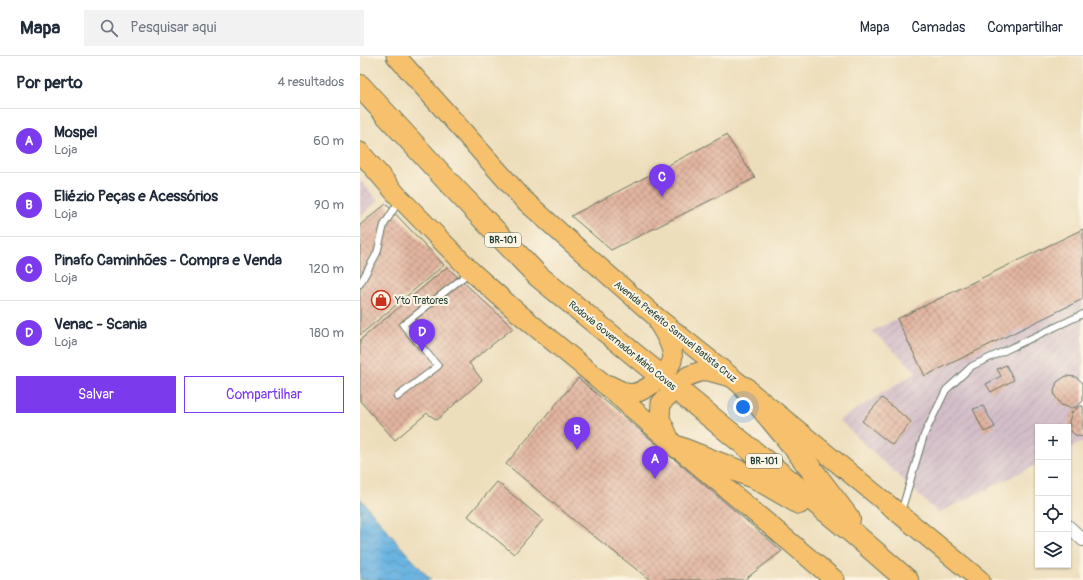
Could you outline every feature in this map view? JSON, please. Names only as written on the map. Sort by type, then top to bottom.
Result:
[{"type":"highway","name":"Rodovia Governador Mário Covas","points":[[360,86],[452,186],[538,276],[853,533],[908,580]]},
{"type":"highway","points":[[739,383],[795,448],[876,553]]},
{"type":"highway","points":[[674,444],[756,478],[853,533]]},
{"type":"main road","name":"Avenida Prefeito Samuel Batista Cruz","points":[[396,56],[523,199],[655,316],[980,580]]},
{"type":"main road","points":[[360,152],[401,198],[471,271],[516,311],[602,382],[834,580]]},
{"type":"main road","points":[[655,316],[671,344],[672,361],[669,383],[661,403],[660,418],[674,444]]},
{"type":"main road","points":[[602,382],[628,393],[643,391],[705,370],[739,383]]},
{"type":"street","points":[[1071,529],[1083,540]]},
{"type":"lane","points":[[360,284],[377,253],[384,225],[401,198]]},
{"type":"lane","points":[[397,397],[438,366],[403,325],[471,271]]},
{"type":"lane","points":[[900,515],[924,435],[946,390],[972,366],[1083,314]]},
{"type":"shaded area","points":[[360,180],[378,201],[360,216]]},
{"type":"shaded area","points":[[1083,229],[1083,442],[1071,448],[1071,424],[1035,424],[1035,465],[938,513],[839,420],[917,372],[872,331]]},
{"type":"water","points":[[360,498],[400,546],[431,580],[360,580]]},
{"type":"building","points":[[726,135],[755,178],[611,250],[571,216]]},
{"type":"building","name":"Yto Tratores","points":[[386,204],[444,265],[360,335],[360,225]]},
{"type":"building","points":[[1083,229],[1083,299],[925,376],[897,319]]},
{"type":"building","points":[[447,267],[513,328],[469,363],[482,380],[437,420],[427,413],[395,440],[360,401],[360,340]]},
{"type":"building","points":[[1006,365],[1014,380],[991,392],[986,384],[1001,376],[997,369]]},
{"type":"building","points":[[1066,376],[1076,377],[1083,383],[1083,401],[1076,407],[1071,408],[1061,405],[1055,396],[1054,391],[1057,382]]},
{"type":"building","points":[[578,378],[782,551],[744,580],[650,580],[576,522],[506,464]]},
{"type":"building","points":[[882,398],[911,422],[892,445],[862,421]]},
{"type":"building","points":[[983,406],[995,427],[984,432],[973,409]]},
{"type":"building","points":[[1080,406],[1083,406],[1083,437],[1075,435],[1071,431],[1071,424],[1069,421],[1072,412]]},
{"type":"building","points":[[497,482],[543,520],[514,554],[468,516]]},
{"type":"place","name":"Pinafo Caminhões - Compra e Venda","points":[[662,197]]},
{"type":"place","name":"Yto Tratores","points":[[381,300]]},
{"type":"place","name":"Venac - Scania","points":[[422,352]]},
{"type":"place","name":"Eliézio Peças e Acessórios","points":[[577,450]]},
{"type":"place","name":"Mospel","points":[[655,479]]}]
